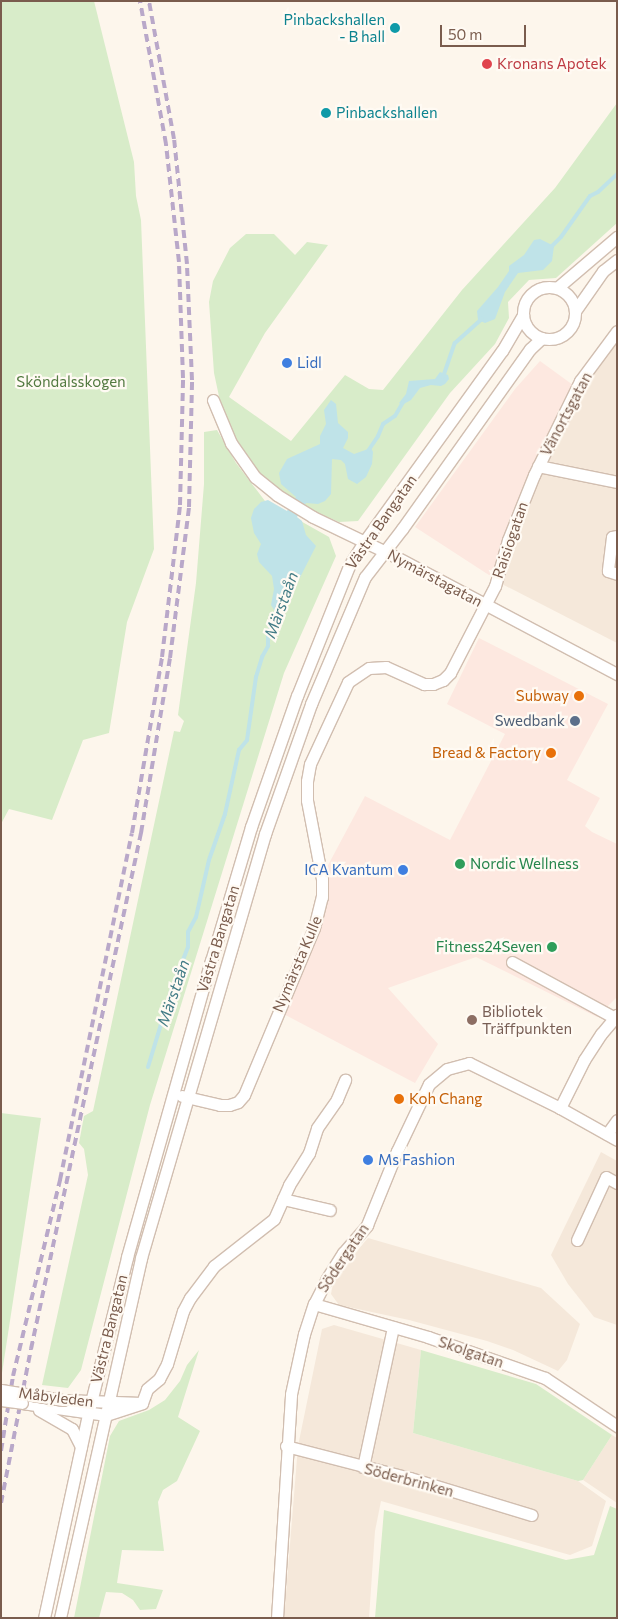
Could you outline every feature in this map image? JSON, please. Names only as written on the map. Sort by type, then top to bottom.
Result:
[{"type":"street","name":"Västra Bangatan","points":[[44,1618],[88,1414],[127,1257],[173,1094],[246,846],[271,771],[297,696],[349,566],[364,542],[502,351],[523,315],[527,301],[537,290],[547,287],[557,288],[617,237]]},
{"type":"street","points":[[575,311],[603,271],[617,260]]},
{"type":"street","points":[[523,315],[529,329],[542,338],[552,339],[566,333],[574,321],[575,311],[569,297],[557,288]]},
{"type":"street","name":"Vänortsgatan","points":[[536,470],[580,381],[617,331]]},
{"type":"street","name":"Västra Bangatan","points":[[60,1618],[141,1258],[265,834],[311,704],[365,577],[383,551],[402,529],[530,349],[542,338]]},
{"type":"street","name":"Nymärstagatan","points":[[213,400],[226,435],[251,472],[266,487],[305,512],[617,674]]},
{"type":"street","points":[[536,470],[617,482]]},
{"type":"street","name":"Raisiogatan","points":[[486,606],[495,586],[518,514],[536,470]]},
{"type":"street","points":[[617,536],[612,537],[608,571],[617,574]]},
{"type":"street","name":"Nymärsta Kulle","points":[[173,1094],[229,1105],[238,1102],[244,1095],[314,928],[322,897],[322,879],[307,800],[306,782],[310,764],[348,682],[369,668],[386,667],[424,684],[434,684],[443,680],[450,673],[486,606]]},
{"type":"street","points":[[512,962],[616,1017],[601,1034],[584,1060],[560,1108]]},
{"type":"street","name":"Södergatan","points":[[277,1618],[286,1446],[291,1394],[304,1334],[314,1304],[326,1280],[343,1253],[367,1225],[397,1151],[429,1084],[447,1069],[469,1063],[560,1108],[612,1137]]},
{"type":"street","points":[[106,1416],[142,1404],[147,1390],[159,1379],[168,1364],[183,1311],[201,1280],[214,1266],[274,1219],[289,1185],[309,1153],[317,1128],[337,1099],[345,1080]]},
{"type":"street","points":[[612,1137],[617,1120]]},
{"type":"street","points":[[577,1240],[606,1177],[617,1183]]},
{"type":"street","points":[[283,1199],[330,1210]]},
{"type":"street","name":"Skolgatan","points":[[314,1304],[428,1337],[545,1378],[617,1426]]},
{"type":"street","points":[[363,1467],[393,1327]]},
{"type":"street","name":"Måbyleden","points":[[1,1390],[61,1410],[91,1402],[142,1404]]},
{"type":"street","name":"Måbyleden","points":[[1,1400],[106,1416]]},
{"type":"street","points":[[61,1410],[81,1447]]},
{"type":"street","name":"Söderbrinken","points":[[286,1446],[410,1478],[532,1515]]},
{"type":"shaded area","points":[[617,341],[617,643],[500,583],[517,529],[538,479],[583,386]]},
{"type":"shaded area","points":[[540,361],[573,385],[510,517],[492,577],[415,527],[515,389]]},
{"type":"shaded area","points":[[479,638],[608,704],[567,780],[600,798],[585,826],[592,832],[617,844],[617,997],[597,1017],[476,957],[388,988],[438,1044],[415,1083],[274,1009],[307,952],[328,892],[326,869],[365,796],[450,840],[505,734],[447,704]]},
{"type":"shaded area","points":[[601,1152],[617,1161],[617,1325],[594,1317],[568,1284],[551,1255]]},
{"type":"shaded area","points":[[368,1238],[541,1288],[580,1324],[567,1360],[558,1371],[513,1350],[487,1341],[409,1320],[339,1305],[331,1294],[333,1284],[346,1264]]},
{"type":"shaded area","points":[[334,1325],[421,1350],[413,1433],[578,1481],[606,1501],[592,1546],[570,1555],[381,1501],[375,1531],[369,1618],[284,1618],[298,1446],[322,1329]]},
{"type":"shaded area","points":[[612,1435],[617,1438],[617,1503],[583,1480]]},
{"type":"green space","name":"Sköndalsskogen","points":[[1,1],[94,1],[134,162],[136,196],[141,220],[154,549],[127,622],[109,733],[83,740],[52,820],[9,809],[1,824]]},
{"type":"green space","points":[[617,103],[617,223],[556,278],[529,280],[508,302],[509,318],[495,344],[450,393],[358,521],[339,522],[309,509],[262,477],[233,437],[220,401],[214,373],[209,302],[213,281],[230,248],[246,234],[274,234],[295,255],[307,242],[328,245],[265,333],[229,397],[291,441],[345,375],[369,389],[383,390],[462,290],[555,188]]},
{"type":"green space","points":[[217,430],[236,463],[265,501],[329,537],[336,556],[284,673],[150,1105],[81,1370],[68,1388],[42,1385],[88,1175],[84,1149],[79,1143],[84,1116],[93,1111],[174,731],[180,732],[184,721],[178,715],[196,583],[204,484],[204,432]]},
{"type":"green space","points":[[1,1113],[41,1118],[2,1373],[1,1373]]},
{"type":"green space","points":[[199,1350],[178,1417],[200,1431],[177,1481],[163,1490],[158,1502],[164,1551],[122,1550],[117,1583],[163,1590],[156,1609],[140,1610],[133,1600],[122,1593],[106,1592],[99,1618],[74,1618],[110,1436],[119,1421],[149,1410],[165,1400],[180,1381],[187,1365]]},
{"type":"green space","points":[[421,1350],[536,1384],[612,1435],[583,1480],[578,1481],[413,1433]]},
{"type":"green space","points":[[610,1506],[617,1509],[617,1618],[375,1618],[384,1510],[566,1560],[594,1555]]},
{"type":"water","points":[[540,239],[554,246],[552,261],[543,270],[518,273],[505,292],[495,319],[485,323],[478,320],[477,311],[498,287],[509,271],[509,266],[524,255],[534,240]]},
{"type":"water","points":[[440,372],[448,375],[449,379],[445,384],[420,388],[411,400],[402,405],[399,403],[406,394],[409,381],[435,379]]},
{"type":"water","points":[[331,400],[336,404],[338,423],[348,432],[348,438],[343,448],[354,454],[371,448],[373,452],[372,464],[366,477],[357,484],[348,479],[345,464],[341,460],[332,459],[331,494],[325,501],[318,504],[306,503],[297,517],[302,521],[306,535],[316,546],[284,609],[276,613],[271,605],[274,589],[272,576],[259,562],[257,554],[261,544],[254,533],[251,518],[254,509],[261,502],[268,500],[287,511],[296,497],[281,484],[279,473],[287,459],[320,444],[320,436],[326,424],[324,410]]},
{"type":"waterway","name":"Märstaån","points":[[551,247],[561,237],[590,196],[598,192],[617,174]]},
{"type":"waterway","name":"Märstaån","points":[[443,377],[455,343],[482,319]]},
{"type":"waterway","name":"Märstaån","points":[[368,451],[383,424],[395,416],[403,402]]},
{"type":"waterway","name":"Märstaån","points":[[148,1067],[172,988],[188,947],[188,932],[196,917],[209,860],[225,814],[239,750],[247,740],[256,677],[262,657],[268,646],[268,636],[277,609]]},
{"type":"railway","points":[[1,1451],[13,1376],[60,1180],[132,833],[162,657],[180,505],[183,378],[179,262],[166,144],[140,1]]},
{"type":"railway","points":[[1,1503],[31,1349],[141,833],[170,658],[189,507],[192,380],[187,264],[174,139],[149,1]]},
{"type":"place","name":"Pinbackshallen - B hall","points":[[395,28]]},
{"type":"place","name":"Kronans Apotek","points":[[487,64]]},
{"type":"place","name":"Pinbackshallen","points":[[326,113]]},
{"type":"place","name":"Lidl","points":[[287,363]]},
{"type":"place","name":"Subway","points":[[579,696]]},
{"type":"place","name":"Swedbank","points":[[575,721]]},
{"type":"place","name":"Bread & Factory","points":[[551,753]]},
{"type":"place","name":"Nordic Wellness","points":[[460,864]]},
{"type":"place","name":"ICA Kvantum","points":[[403,870]]},
{"type":"place","name":"Fitness24Seven","points":[[552,947]]},
{"type":"place","name":"Bibliotek Träffpunkten","points":[[472,1020]]},
{"type":"place","name":"Koh Chang","points":[[399,1099]]},
{"type":"place","name":"Ms Fashion","points":[[368,1160]]}]
